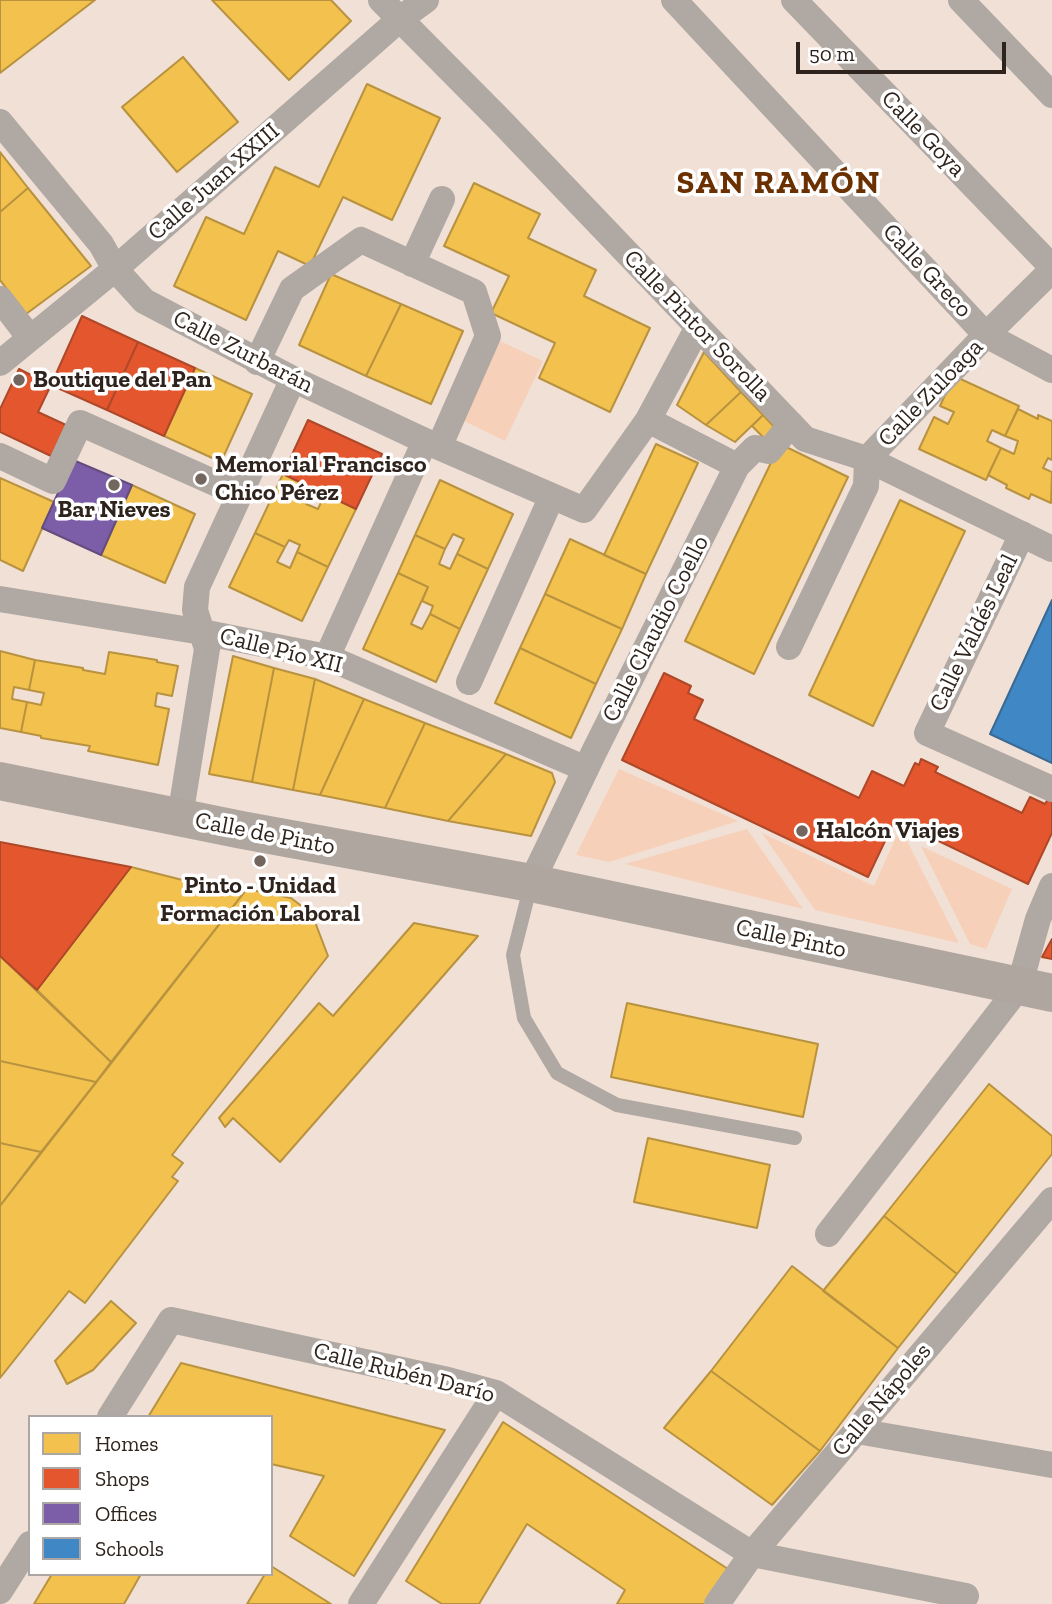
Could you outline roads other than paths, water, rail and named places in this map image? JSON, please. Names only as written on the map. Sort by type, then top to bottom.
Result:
[{"type":"street","name":"Calle Pintor Sorolla","points":[[382,0],[805,439],[867,459],[1052,549]]},
{"type":"street","name":"Calle Juan XXIII","points":[[0,363],[115,269],[400,19],[426,0]]},
{"type":"street","name":"Calle Greco","points":[[674,0],[986,335],[1052,370]]},
{"type":"street","name":"Calle Goya","points":[[794,0],[1052,269]]},
{"type":"street","points":[[961,0],[1052,95]]},
{"type":"street","name":"Calle Zurbarán","points":[[1,123],[101,244],[115,269],[144,301],[257,362],[432,444],[584,510],[648,420]]},
{"type":"street","points":[[412,264],[442,199]]},
{"type":"street","points":[[257,362],[292,289],[361,240],[474,292],[488,336],[327,657]]},
{"type":"street","name":"Calle Zuloaga","points":[[789,647],[866,486],[867,459],[1052,269]]},
{"type":"street","points":[[0,299],[30,338]]},
{"type":"street","points":[[698,327],[648,420],[737,466],[755,448],[769,451],[790,424]]},
{"type":"street","points":[[180,817],[207,649],[195,610],[198,587],[293,379]]},
{"type":"street","points":[[0,456],[53,481],[80,423],[240,494]]},
{"type":"street","name":"Calle Claudio Coello","points":[[531,883],[737,466]]},
{"type":"street","points":[[469,682],[552,496]]},
{"type":"street","name":"Calle Valdés Leal","points":[[1022,534],[927,733],[1052,789]]},
{"type":"street","name":"Calle Pío XII","points":[[0,599],[202,632],[327,657],[586,769]]},
{"type":"street","name":"Calle de Pinto","points":[[0,782],[531,883]]},
{"type":"street","name":"Calle Pinto","points":[[531,883],[1036,990]]},
{"type":"street","points":[[828,1234],[1036,990],[1038,919],[1052,886]]},
{"type":"street","name":"Calle Nápoles","points":[[717,1604],[752,1554],[1052,1200]]},
{"type":"street","name":"Calle Rubén Darío","points":[[111,1415],[171,1320],[448,1380],[496,1393],[752,1554]]},
{"type":"street","points":[[361,1604],[496,1393]]},
{"type":"street","points":[[857,1431],[1052,1465]]},
{"type":"street","points":[[0,1591],[28,1547]]},
{"type":"street","points":[[752,1554],[966,1596]]},
{"type":"lane","points":[[531,883],[513,955],[524,1018],[557,1073],[617,1105],[795,1138]]},
{"type":"place","name":"Boutique del Pan","points":[[19,380]]},
{"type":"place","name":"Memorial Francisco Chico Pérez","points":[[201,479]]},
{"type":"place","name":"Bar Nieves","points":[[114,485]]},
{"type":"place","name":"Halcón Viajes","points":[[802,831]]},
{"type":"place","name":"Pinto - Unidad Formación Laboral","points":[[260,861]]},
{"type":"district","name":"SAN RAMÓN","points":[[779,184]]}]
